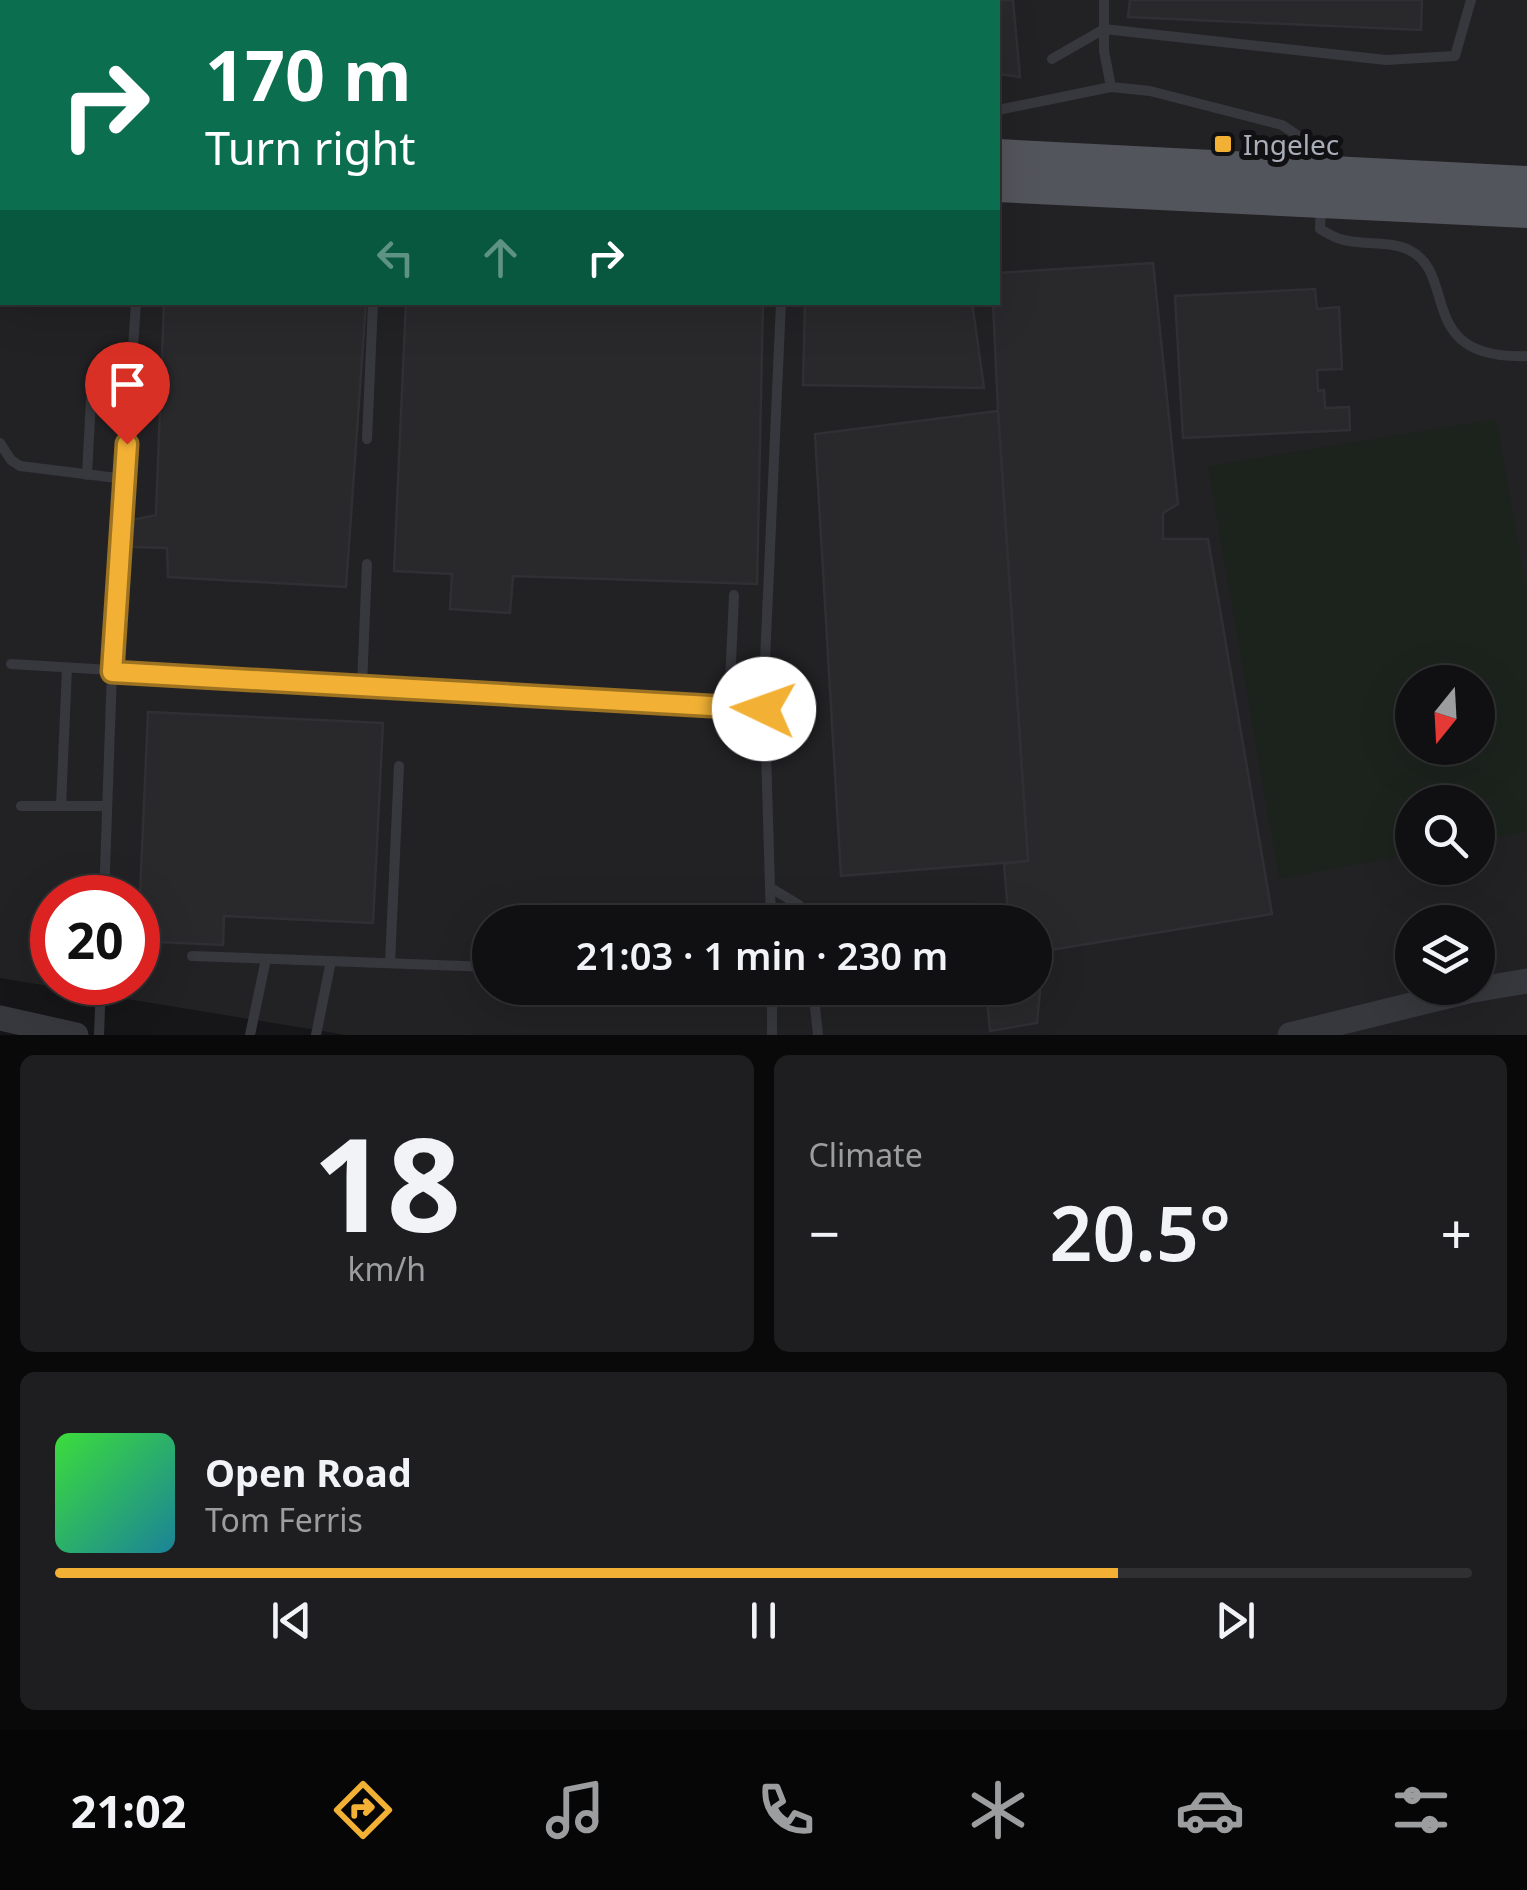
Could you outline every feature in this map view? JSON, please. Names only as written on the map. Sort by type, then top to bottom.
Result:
[{"type":"main road","points":[[1000,155],[1527,182]]},
{"type":"main road","points":[[1000,186],[1527,212]]},
{"type":"street","points":[[1290,1035],[1468,990],[1527,981]]},
{"type":"street","points":[[0,1018],[76,1035]]},
{"type":"lane","points":[[1104,0],[1104,51],[1110,88]]},
{"type":"lane","points":[[1052,59],[1104,29],[1386,60],[1454,56],[1470,0]]},
{"type":"lane","points":[[1000,110],[1110,88],[1150,91],[1282,125],[1322,152],[1340,175]]},
{"type":"lane","points":[[1321,203],[1320,229],[1340,240],[1406,248],[1426,262],[1447,326],[1473,348],[1506,357],[1527,356]]},
{"type":"lane","points":[[105,875],[112,672],[136,305]]},
{"type":"lane","points":[[367,439],[373,305]]},
{"type":"lane","points":[[770,905],[764,709],[780,305]]},
{"type":"lane","points":[[87,475],[90,399]]},
{"type":"lane","points":[[0,443],[20,466],[125,479]]},
{"type":"lane","points":[[362,686],[367,564]]},
{"type":"lane","points":[[729,707],[734,595]]},
{"type":"lane","points":[[11,664],[764,709]]},
{"type":"lane","points":[[61,806],[67,668]]},
{"type":"lane","points":[[390,963],[399,766]]},
{"type":"lane","points":[[20,806],[107,806]]},
{"type":"lane","points":[[770,888],[799,905]]},
{"type":"lane","points":[[192,956],[472,966]]},
{"type":"lane","points":[[250,1035],[266,958]]},
{"type":"lane","points":[[316,1035],[331,961]]},
{"type":"lane","points":[[99,1035],[100,1005]]},
{"type":"lane","points":[[772,1005],[772,1035]]},
{"type":"lane","points":[[815,1005],[818,1035]]},
{"type":"shaded area","points":[[1000,0],[1527,0],[1527,1035],[346,1035],[160,1004],[160,875],[30,875],[30,983],[0,978],[0,305],[1000,305]]},
{"type":"shaded area","points":[[1496,419],[1527,591],[1527,832],[1495,838],[1495,785],[1395,785],[1395,857],[1279,879],[1208,466]]},
{"type":"building","points":[[1000,0],[1013,0],[1020,77],[1000,74]]},
{"type":"building","points":[[1130,0],[1422,0],[1421,30],[1128,17]]},
{"type":"building","points":[[1153,263],[1178,504],[1163,513],[1163,539],[1208,539],[1272,914],[1052,950],[1052,905],[1007,905],[1004,864],[1028,861],[998,411],[993,305],[1000,305],[1000,273]]},
{"type":"building","points":[[1315,289],[1317,309],[1339,307],[1342,369],[1317,370],[1318,391],[1324,390],[1325,408],[1349,407],[1350,430],[1183,438],[1175,296]]},
{"type":"building","points":[[164,305],[366,305],[346,587],[168,577],[167,548],[132,547],[132,520],[156,515]]},
{"type":"building","points":[[406,305],[763,305],[757,584],[513,576],[510,613],[450,609],[452,574],[394,571]]},
{"type":"building","points":[[805,305],[972,305],[984,388],[803,385]]},
{"type":"building","points":[[998,411],[1028,861],[841,876],[815,434]]},
{"type":"building","points":[[148,712],[383,723],[373,923],[224,916],[223,945],[160,942],[160,875],[141,875]]},
{"type":"building","points":[[988,1005],[1039,1005],[1037,1023],[990,1031]]},
{"type":"place","name":"Ingelec","points":[[1223,144]]},
{"type":"route","points":[[127,444],[112,672],[764,709]]}]
